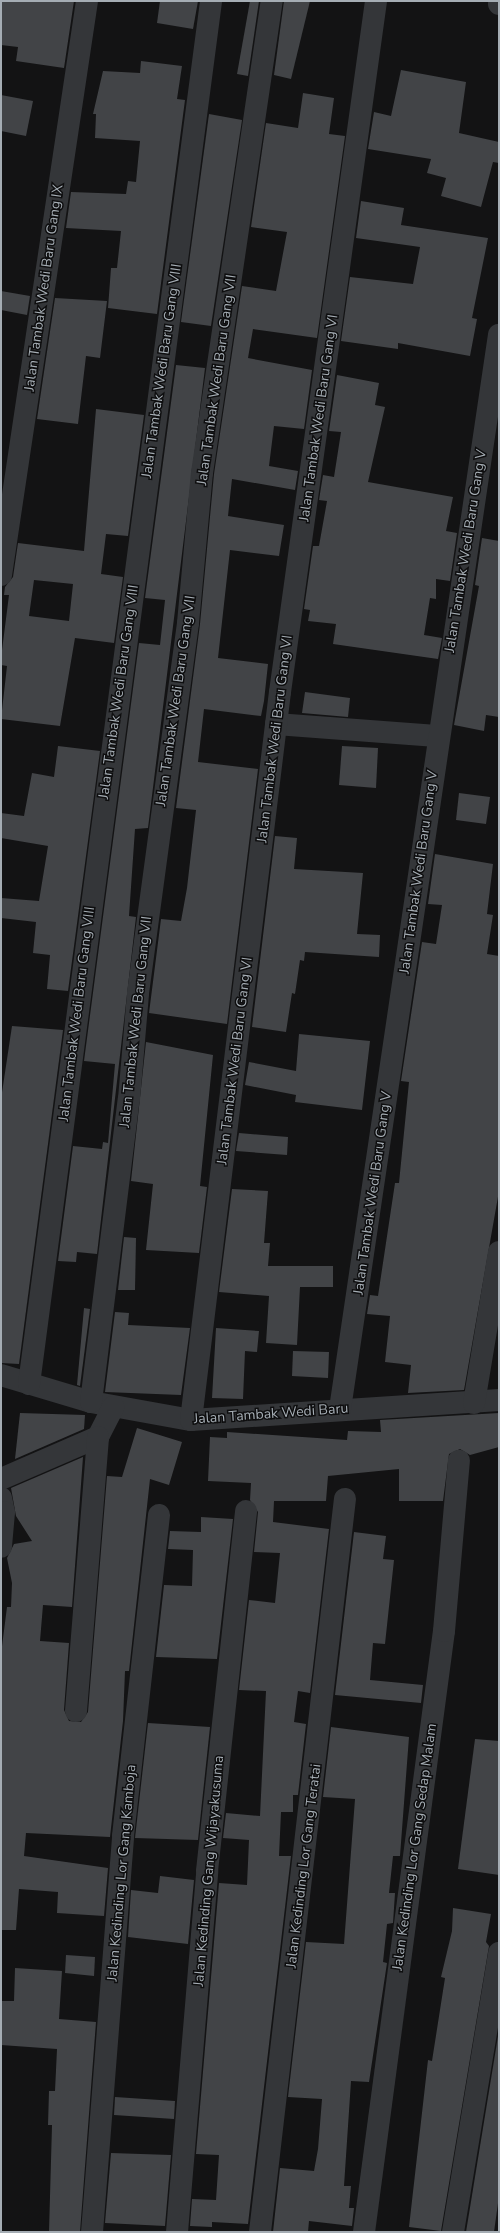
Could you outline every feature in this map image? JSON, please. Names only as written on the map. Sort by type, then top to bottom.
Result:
[{"type":"street","name":"Jalan Tambak Wedi Baru Gang IX","points":[[1,574],[87,1]]},
{"type":"street","name":"Jalan Tambak Wedi Baru Gang VIII","points":[[29,1384],[211,1]]},
{"type":"street","name":"Jalan Tambak Wedi Baru Gang VII","points":[[91,1402],[129,1099],[138,993],[188,623],[202,473],[272,1]]},
{"type":"street","name":"Jalan Tambak Wedi Baru Gang VI","points":[[191,1420],[276,724],[376,1]]},
{"type":"street","name":"Jalan Tambak Wedi Baru Gang V","points":[[340,1409],[437,736],[499,335]]},
{"type":"street","points":[[276,724],[437,736]]},
{"type":"street","points":[[474,1403],[499,1252]]},
{"type":"street","name":"Jalan Tambak Wedi Baru","points":[[1,1375],[91,1402],[191,1420],[340,1409],[474,1403],[499,1400]]},
{"type":"street","points":[[76,1711],[98,1437],[113,1407]]},
{"type":"street","points":[[1,1479],[98,1437]]},
{"type":"street","name":"Jalan Kedinding Lor Gang Sedap Malam","points":[[364,2232],[444,1632],[459,1461]]},
{"type":"street","points":[[1,1498],[4,1512],[1,1547]]},
{"type":"street","name":"Jalan Kedinding Lor Gang Teratai","points":[[260,2232],[345,1499]]},
{"type":"street","name":"Jalan Kedinding Gang Wijayakusuma","points":[[177,2232],[207,1871],[246,1511]]},
{"type":"street","name":"Jalan Kedinding Lor Gang Kamboja","points":[[92,2232],[123,1836],[159,1515]]},
{"type":"street","points":[[453,2232],[499,1953]]},
{"type":"building","points":[[1,1],[74,1],[64,68],[16,61],[18,47],[1,45]]},
{"type":"building","points":[[160,1],[198,1],[193,29],[157,23]]},
{"type":"building","points":[[250,1],[259,1],[248,76],[237,74]]},
{"type":"building","points":[[284,1],[310,1],[291,79],[274,75]]},
{"type":"building","points":[[141,61],[182,66],[177,99],[185,100],[157,314],[108,308],[111,268],[117,268],[121,231],[66,228],[71,192],[126,194],[128,181],[136,182],[140,141],[95,138],[96,114],[93,114],[103,71],[140,73]]},
{"type":"building","points":[[401,70],[466,82],[459,133],[499,142],[499,163],[493,162],[481,207],[441,196],[446,178],[427,173],[431,159],[368,149],[374,112],[391,116]]},
{"type":"building","points":[[303,93],[334,98],[329,134],[345,136],[317,338],[253,329],[248,358],[312,370],[304,429],[274,426],[269,466],[298,471],[295,490],[232,479],[228,516],[284,525],[279,556],[230,550],[218,658],[268,664],[264,701],[261,716],[204,709],[198,762],[258,769],[227,1024],[149,1013],[161,919],[181,921],[187,888],[196,810],[176,808],[200,624],[214,474],[242,286],[276,291],[287,232],[251,227],[266,123],[298,128]]},
{"type":"building","points":[[1,95],[33,101],[26,136],[1,131]]},
{"type":"building","points":[[209,114],[242,120],[211,326],[181,322]]},
{"type":"building","points":[[361,201],[404,208],[401,225],[488,238],[472,318],[477,319],[470,356],[398,343],[398,349],[341,341],[350,277],[413,284],[420,247],[356,238]]},
{"type":"building","points":[[1,291],[30,296],[27,315],[1,310]]},
{"type":"building","points":[[55,298],[107,301],[100,358],[86,356],[78,424],[37,419]]},
{"type":"building","points":[[176,365],[205,368],[148,828],[135,829],[129,916],[136,917],[97,1254],[77,1252],[76,1262],[58,1261],[73,1146],[102,1149],[103,1142],[108,1143],[115,1064],[84,1061],[139,643],[160,645],[165,600],[145,598]]},
{"type":"building","points":[[337,375],[379,383],[375,405],[385,407],[368,482],[453,497],[446,531],[457,533],[450,581],[436,579],[436,599],[430,598],[424,635],[442,638],[438,659],[333,644],[336,624],[308,621],[310,610],[304,609],[313,546],[319,546],[327,501],[319,500],[323,475],[334,477],[341,432],[329,431]]},
{"type":"building","points":[[96,409],[144,415],[128,536],[106,534],[101,574],[123,577],[114,643],[75,638],[60,726],[1,719],[7,666],[1,665],[1,658],[9,595],[4,595],[5,587],[13,577],[18,543],[84,551]],"holes":[[[34,580],[73,584],[69,621],[29,616]]]},
{"type":"building","points":[[482,538],[499,541],[499,717],[486,715],[484,731],[454,725],[479,586],[475,585]]},
{"type":"building","points":[[305,692],[350,698],[348,717],[302,713]]},
{"type":"building","points":[[58,746],[100,751],[68,991],[47,989],[50,955],[33,953],[36,922],[1,918],[1,898],[39,901],[48,846],[1,838],[1,813],[24,816],[32,773],[54,777]]},
{"type":"building","points":[[342,746],[378,748],[376,788],[339,785]]},
{"type":"building","points":[[459,793],[490,797],[486,824],[456,820]]},
{"type":"building","points":[[275,836],[297,838],[294,869],[363,873],[357,934],[380,935],[379,957],[305,952],[304,961],[300,960],[295,994],[292,993],[286,1032],[252,1027]]},
{"type":"building","points":[[435,854],[493,864],[487,914],[493,915],[487,954],[499,956],[499,1191],[464,1390],[408,1393],[411,1365],[385,1362],[390,1316],[367,1314],[370,1295],[378,1296],[395,1183],[399,1183],[409,1082],[401,1081],[422,942],[436,944],[442,905],[428,904]]},
{"type":"building","points":[[12,1026],[63,1030],[19,1364],[1,1363],[1,1099]]},
{"type":"building","points":[[299,1034],[370,1041],[362,1110],[295,1102],[296,1095],[245,1085],[249,1062],[296,1071]]},
{"type":"building","points":[[146,1042],[213,1055],[200,1186],[207,1187],[199,1253],[146,1250],[153,1184],[131,1181]]},
{"type":"building","points":[[239,1133],[288,1137],[287,1155],[236,1151]]},
{"type":"building","points":[[232,1189],[268,1191],[264,1243],[270,1243],[268,1266],[333,1266],[333,1287],[300,1287],[297,1345],[266,1343],[269,1296],[219,1292]]},
{"type":"building","points":[[124,1237],[136,1238],[135,1290],[118,1290]]},
{"type":"building","points":[[84,1308],[90,1309],[80,1386],[77,1385]]},
{"type":"building","points":[[115,1312],[129,1313],[128,1325],[190,1328],[181,1395],[105,1392]]},
{"type":"building","points":[[216,1328],[259,1331],[257,1352],[245,1351],[243,1399],[212,1398]]},
{"type":"building","points":[[293,1351],[329,1352],[328,1378],[292,1376]]},
{"type":"building","points":[[20,1413],[85,1415],[84,1429],[15,1459]]},
{"type":"building","points":[[499,1413],[499,1447],[470,1455],[460,1449],[449,1454],[443,1501],[399,1501],[399,1469],[328,1476],[326,1501],[274,1501],[273,1522],[329,1529],[310,1693],[298,1691],[294,1722],[306,1724],[298,1795],[293,1795],[293,1812],[281,1812],[279,1856],[291,1856],[248,2224],[212,2222],[212,2227],[190,2226],[192,2199],[216,2200],[219,2155],[196,2154],[219,1883],[247,1885],[249,1840],[223,1838],[226,1813],[260,1816],[266,1691],[239,1690],[249,1600],[275,1603],[280,1553],[254,1552],[258,1512],[250,1500],[251,1483],[208,1481],[210,1437],[227,1438],[227,1432],[347,1440],[348,1431],[381,1432],[380,1420]]},
{"type":"building","points":[[137,1428],[182,1442],[169,1485],[150,1479],[129,1671],[125,1671],[123,1721],[110,1837],[26,1833],[24,1856],[108,1868],[104,1916],[57,1913],[58,1892],[19,1889],[16,1930],[1,1930],[1,1654],[7,1607],[11,1607],[12,1583],[7,1558],[14,1544],[32,1541],[16,1516],[11,1488],[83,1457],[72,1607],[43,1605],[40,1641],[69,1643],[64,1710],[69,1721],[81,1722],[88,1712],[107,1476],[122,1477]]},
{"type":"building","points":[[201,1517],[233,1519],[217,1659],[156,1657],[164,1585],[192,1586],[193,1550],[168,1549],[170,1531],[201,1532]]},
{"type":"building","points":[[354,1532],[386,1536],[383,1559],[394,1560],[385,1644],[373,1643],[370,1680],[423,1685],[421,1703],[335,1695]]},
{"type":"building","points":[[148,1723],[210,1727],[198,1840],[135,1838]]},
{"type":"building","points":[[331,1727],[409,1737],[400,1856],[393,1856],[389,1893],[395,1893],[393,1923],[387,1924],[383,1962],[387,1963],[369,2082],[351,2081],[344,2186],[351,2186],[349,2208],[354,2208],[352,2226],[309,2221],[308,2232],[273,2232],[280,2168],[314,2171],[318,2149],[322,2099],[288,2097],[306,1942],[344,1944],[355,1799],[323,1797]]},
{"type":"building","points":[[475,1739],[499,1741],[499,1875],[458,1869]]},
{"type":"building","points":[[160,1876],[194,1880],[188,1944],[128,1937],[131,1890],[158,1893]]},
{"type":"building","points":[[453,1908],[491,1914],[486,1942],[489,1946],[441,2231],[409,2227],[428,2060],[432,2061],[445,1978],[441,1977],[452,1931]]},
{"type":"building","points":[[66,1955],[95,1957],[94,1976],[65,1973]]},
{"type":"building","points":[[15,1968],[62,1971],[59,2019],[96,2022],[80,2232],[49,2232],[52,2125],[48,2125],[49,2091],[55,2091],[57,2049],[1,2045],[1,2001],[14,2001]]},
{"type":"building","points":[[499,2030],[499,2196],[494,2232],[466,2232]]},
{"type":"building","points":[[115,2097],[175,2101],[174,2119],[114,2115]]},
{"type":"building","points":[[111,2153],[171,2155],[165,2226],[105,2223]]}]
